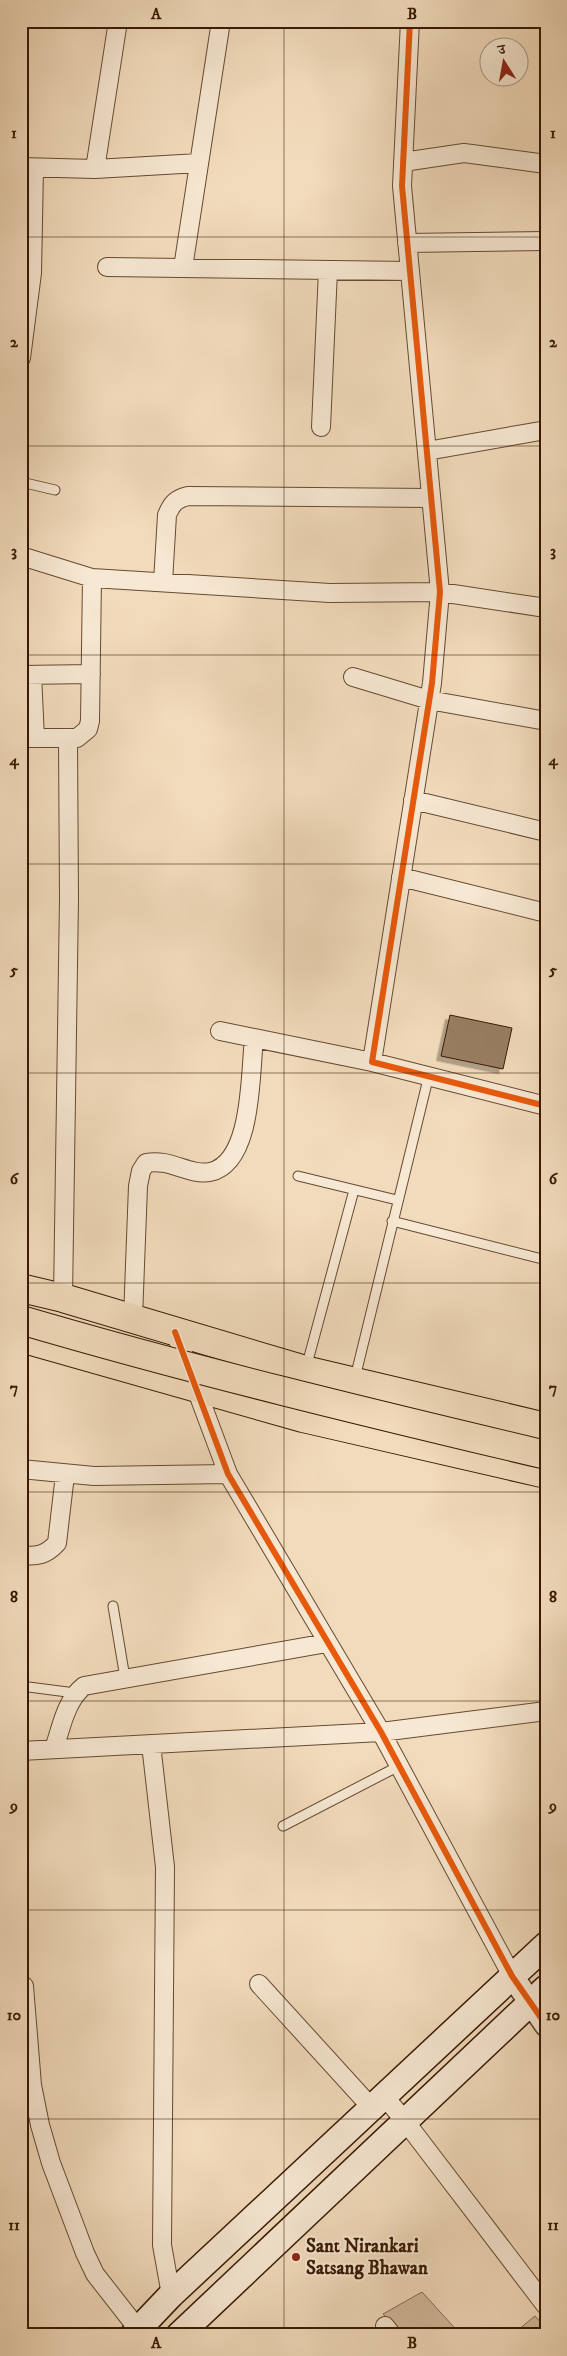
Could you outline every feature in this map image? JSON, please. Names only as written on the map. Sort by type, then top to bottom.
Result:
[{"type":"main road","points":[[21,1288],[133,1318],[305,1370],[546,1426]]},
{"type":"main road","points":[[21,1320],[298,1397],[546,1455]]},
{"type":"main road","points":[[21,1338],[303,1418],[546,1474]]},
{"type":"main road","points":[[457,1453],[464,1407]]},
{"type":"main road","points":[[136,2332],[171,2295],[546,1945]]},
{"type":"main road","points":[[179,2335],[538,1995]]},
{"type":"street","points":[[95,169],[118,21]]},
{"type":"street","points":[[183,268],[221,21]]},
{"type":"street","points":[[372,1062],[429,700],[440,592],[402,186],[410,21]]},
{"type":"street","points":[[403,162],[464,153],[546,164]]},
{"type":"street","points":[[21,358],[32,274],[27,168],[95,169],[199,163]]},
{"type":"street","points":[[407,243],[546,240]]},
{"type":"street","points":[[107,267],[410,271]]},
{"type":"street","points":[[321,427],[328,270]]},
{"type":"street","points":[[427,451],[546,430]]},
{"type":"street","points":[[163,582],[167,514],[171,504],[178,498],[188,496],[431,498]]},
{"type":"street","points":[[21,556],[92,578],[330,593],[440,592],[546,608]]},
{"type":"street","points":[[91,674],[26,675],[28,738],[78,738],[88,729],[90,721],[91,674],[92,578]]},
{"type":"street","points":[[353,677],[429,700],[546,721]]},
{"type":"street","points":[[63,1298],[70,899],[68,739]]},
{"type":"street","points":[[413,800],[546,832]]},
{"type":"street","points":[[401,877],[546,913]]},
{"type":"street","points":[[220,1031],[429,1075],[546,1106]]},
{"type":"street","points":[[133,1318],[138,1186],[141,1171],[146,1163],[159,1160],[199,1172],[210,1172],[234,1156],[242,1139],[245,1124],[254,1038]]},
{"type":"street","points":[[175,1332],[228,1474],[381,1732],[512,1976],[538,1995],[546,2025]]},
{"type":"street","points":[[21,1469],[64,1475],[130,1477],[228,1474]]},
{"type":"street","points":[[21,1555],[41,1556],[50,1552],[57,1543],[64,1475]]},
{"type":"street","points":[[54,1749],[75,1693],[84,1686],[327,1643]]},
{"type":"street","points":[[21,1751],[381,1732],[546,1711]]},
{"type":"street","points":[[151,1744],[165,1868],[162,2245],[171,2295]]},
{"type":"street","points":[[259,1984],[378,2102],[406,2121],[546,2306]]},
{"type":"street","points":[[24,1986],[32,2085],[40,2125],[52,2163],[85,2253],[95,2274],[136,2332]]},
{"type":"lane","points":[[21,482],[55,490]]},
{"type":"lane","points":[[354,1380],[429,1075]]},
{"type":"lane","points":[[298,1176],[397,1200]]},
{"type":"lane","points":[[305,1370],[354,1190]]},
{"type":"lane","points":[[392,1221],[546,1260]]},
{"type":"lane","points":[[113,1606],[125,1678]]},
{"type":"lane","points":[[21,1686],[75,1693]]},
{"type":"lane","points":[[283,1826],[399,1766]]},
{"type":"shaded area","points":[[422,2292],[461,2335],[402,2335],[383,2314]]},
{"type":"shaded area","points":[[535,2316],[546,2328],[546,2335],[512,2335]]},
{"type":"building","points":[[450,1015],[512,1028],[503,1069],[441,1056]]},
{"type":"cycle path","points":[[410,21],[402,186],[440,592],[432,683],[372,1062],[546,1106]]},
{"type":"cycle path","points":[[175,1332],[228,1474],[381,1732],[512,1976],[546,2025]]},
{"type":"place","name":"Sant Nirankari Satsang Bhawan","points":[[296,2257]]}]
